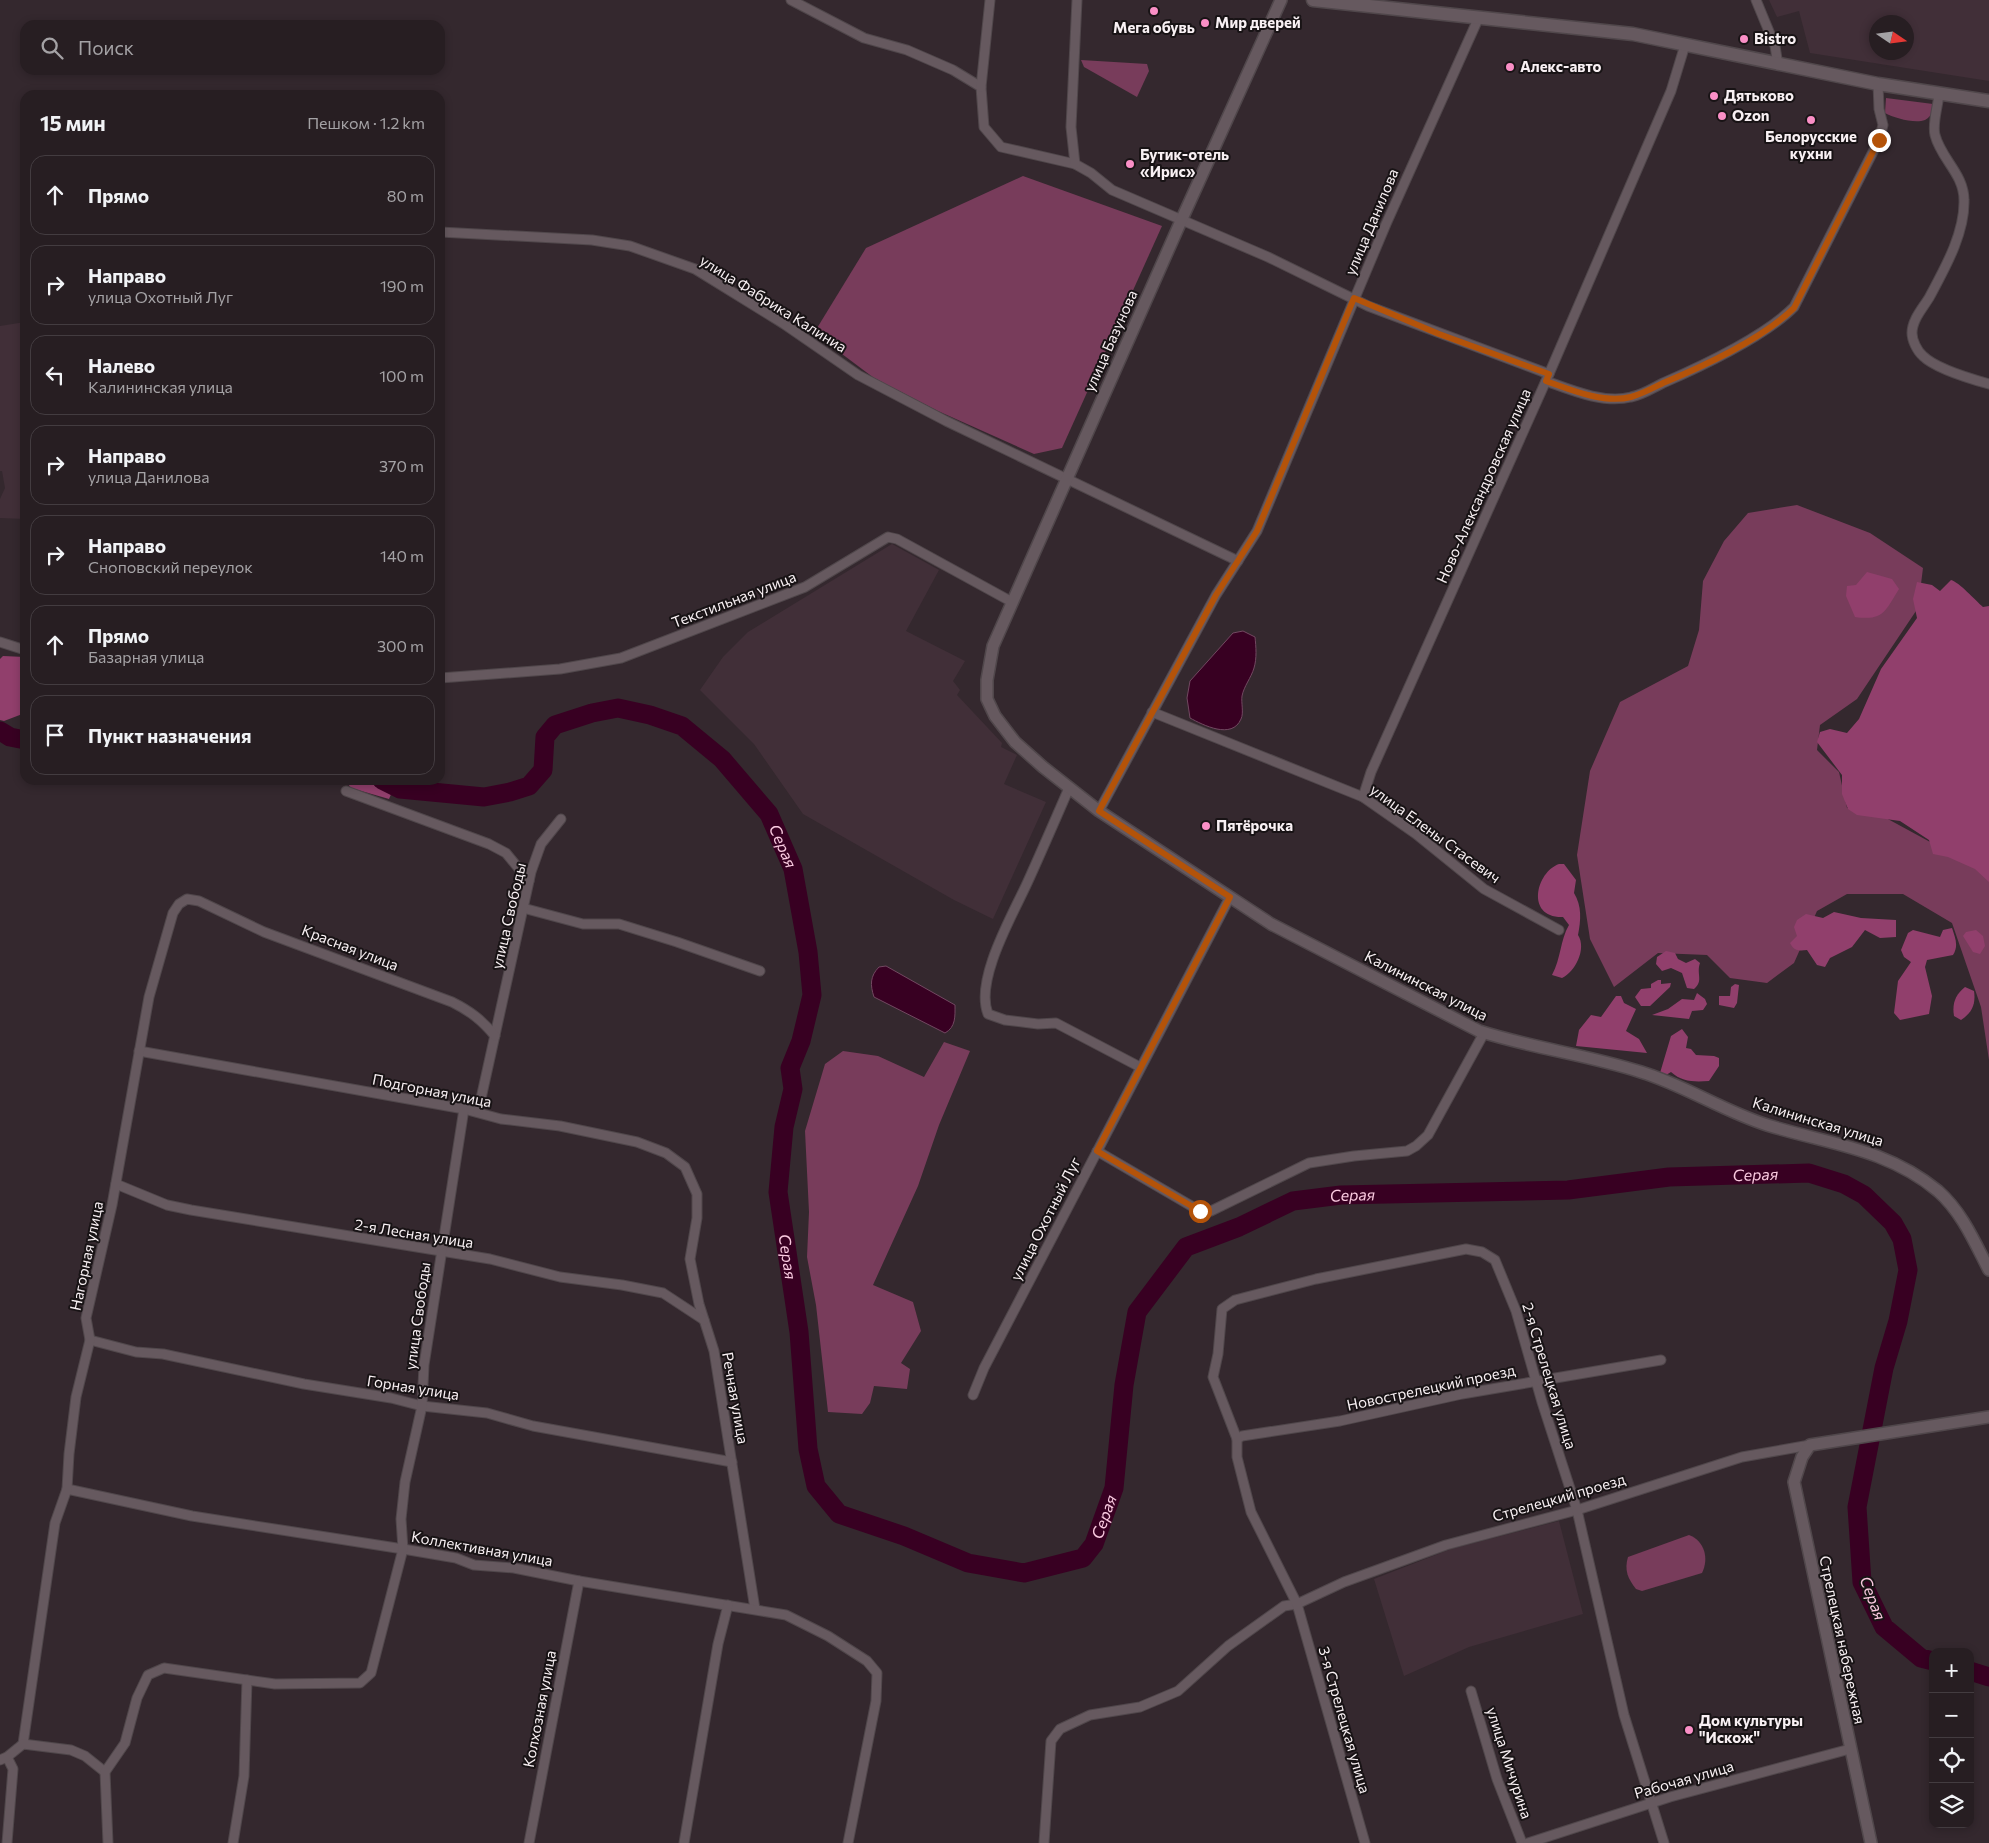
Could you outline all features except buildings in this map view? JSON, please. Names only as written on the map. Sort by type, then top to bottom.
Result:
[{"type":"main road","points":[[1313,0],[1603,30],[1878,84],[1989,101]]},
{"type":"street","points":[[791,0],[864,38],[907,50],[953,70],[981,87]]},
{"type":"street","points":[[990,0],[981,87],[984,126],[1001,147],[1075,164],[1091,173],[1112,190],[1180,221],[1268,257],[1354,298],[1580,393],[1608,397],[1631,397],[1691,371],[1780,321],[1794,308],[1879,140],[1884,125],[1879,109],[1878,84]]},
{"type":"street","points":[[1075,164],[1071,126],[1078,0]]},
{"type":"street","name":"улица Базунова","points":[[987,699],[987,680],[993,646],[1180,221],[1281,0]]},
{"type":"street","points":[[1756,0],[1775,46],[1778,65]]},
{"type":"street","name":"улица Данилова","points":[[1099,811],[1216,595],[1257,531],[1354,298],[1433,116],[1479,17]]},
{"type":"street","name":"Ново-Александровская улица","points":[[1363,797],[1371,772],[1548,378],[1671,91],[1685,45]]},
{"type":"street","points":[[1938,94],[1934,134],[1962,183],[1964,200],[1961,224],[1951,253],[1917,316],[1912,332],[1914,344],[1923,356],[1936,364],[1989,384]]},
{"type":"street","name":"улица Фабрика Калиниа","points":[[445,232],[592,240],[630,246],[695,269],[784,324],[858,375],[1066,480],[1238,561]]},
{"type":"street","name":"Текстильная улица","points":[[445,678],[560,669],[621,658],[805,587],[888,537],[897,539],[1012,602]]},
{"type":"street","points":[[0,642],[20,648]]},
{"type":"street","name":"Калининская улица","points":[[987,699],[994,716],[1014,742],[1070,788],[1099,811],[1270,924],[1484,1033],[1510,1041],[1640,1071],[1668,1081],[1765,1124],[1877,1154],[1909,1170],[1939,1192],[1963,1220],[1989,1270]]},
{"type":"street","name":"улица Елены Стасевич","points":[[1152,712],[1363,797],[1416,834],[1484,889],[1558,930]]},
{"type":"street","points":[[1070,788],[1001,938],[985,992],[985,1006],[988,1014],[1005,1020],[1038,1024],[1056,1023],[1140,1067]]},
{"type":"street","points":[[346,790],[489,844],[506,853],[529,881]]},
{"type":"street","name":"улица Свободы","points":[[478,1112],[529,881],[542,844],[561,819]]},
{"type":"street","name":"улица Охотный Луг","points":[[973,1395],[984,1368],[1230,897]]},
{"type":"street","name":"Красная улица","points":[[187,899],[199,901],[264,932],[452,1002],[482,1020],[495,1036]]},
{"type":"street","name":"Нагорная улица","points":[[23,1744],[55,1523],[67,1489],[76,1397],[90,1340],[86,1318],[116,1184],[149,997],[173,913],[179,904],[187,899]]},
{"type":"street","points":[[523,908],[584,924],[619,924],[760,971]]},
{"type":"street","points":[[1097,1151],[1200,1211],[1211,1211],[1309,1163],[1407,1151],[1416,1146],[1428,1135],[1484,1033]]},
{"type":"street","name":"Подгорная улица","points":[[139,1051],[464,1109],[501,1120],[560,1126],[637,1142],[666,1153],[686,1167],[697,1194]]},
{"type":"street","name":"улица Свободы","points":[[247,1680],[275,1684],[360,1683],[371,1673],[403,1549],[400,1519],[405,1482],[422,1406],[424,1365],[464,1109]]},
{"type":"street","name":"2-я Лесная улица","points":[[116,1184],[175,1207],[490,1260],[560,1277],[622,1285],[663,1293],[704,1320]]},
{"type":"street","name":"Речная улица","points":[[697,1194],[697,1218],[690,1259],[704,1320],[714,1351],[755,1609]]},
{"type":"street","name":"2-я Стрелецкая улица","points":[[1213,1377],[1218,1354],[1222,1309],[1235,1300],[1316,1279],[1466,1249],[1482,1252],[1495,1260],[1516,1311],[1577,1510],[1624,1715],[1664,1843]]},
{"type":"street","name":"Горная улица","points":[[90,1340],[136,1352],[172,1356],[304,1384],[391,1398],[422,1406],[487,1413],[533,1426],[732,1462]]},
{"type":"street","name":"Новострелецкий проезд","points":[[1237,1439],[1242,1436],[1340,1420],[1536,1380],[1662,1360]]},
{"type":"street","name":"3-я Стрелецкая улица","points":[[1213,1377],[1237,1439],[1237,1458],[1251,1512],[1297,1604],[1365,1843]]},
{"type":"street","name":"Стрелецкий проезд","points":[[1044,1843],[1051,1741],[1060,1729],[1090,1715],[1140,1707],[1178,1691],[1228,1646],[1284,1606],[1297,1604],[1344,1582],[1446,1545],[1577,1510],[1742,1457],[1916,1427],[1989,1417]]},
{"type":"street","name":"Стрелецкая набережная","points":[[1810,1445],[1802,1457],[1794,1482],[1871,1843]]},
{"type":"street","name":"Коллективная улица","points":[[67,1489],[192,1516],[456,1558],[474,1565],[514,1568],[579,1581],[786,1614],[828,1636],[867,1661],[877,1673],[876,1701],[848,1843]]},
{"type":"street","name":"Колхозная улица","points":[[529,1843],[579,1581]]},
{"type":"street","points":[[684,1843],[718,1644],[728,1605]]},
{"type":"street","points":[[108,1843],[105,1772],[125,1743],[138,1698],[148,1675],[164,1668],[247,1680],[244,1776],[233,1843]]},
{"type":"street","name":"улица Мичурина","points":[[1472,1691],[1497,1779],[1522,1843]]},
{"type":"street","points":[[7,1843],[13,1769],[4,1759],[23,1744],[71,1750],[85,1756],[105,1772]]},
{"type":"street","name":"Рабочая улица","points":[[1528,1843],[1652,1803],[1850,1749]]},
{"type":"shaded area","points":[[1769,0],[1989,0],[1989,81],[1810,53],[1799,11],[1777,17]]},
{"type":"shaded area","points":[[1081,60],[1147,64],[1149,71],[1137,97],[1084,67]]},
{"type":"shaded area","points":[[1886,98],[1933,104],[1934,111],[1926,119],[1910,121],[1885,113]]},
{"type":"shaded area","points":[[1023,176],[1162,226],[1062,448],[1034,454],[938,411],[874,378],[814,333],[866,248]]},
{"type":"shaded area","points":[[20,323],[20,519],[0,518],[0,499],[5,488],[2,471],[0,471],[0,326]]},
{"type":"shaded area","points":[[1797,505],[1870,533],[1923,568],[1918,608],[1857,699],[1820,725],[1817,750],[1839,772],[1847,808],[1886,818],[1989,874],[1989,1060],[1981,1007],[1952,923],[1903,894],[1847,894],[1817,911],[1794,963],[1767,983],[1730,978],[1707,955],[1658,953],[1614,987],[1590,939],[1577,855],[1590,771],[1620,702],[1688,666],[1699,630],[1703,581],[1724,541],[1748,513]]},
{"type":"shaded area","points":[[892,544],[939,570],[906,631],[965,661],[953,681],[960,690],[957,695],[1002,743],[1001,747],[1017,755],[1004,784],[1046,802],[993,919],[954,900],[803,814],[754,744],[700,690],[723,657],[748,632]]},
{"type":"shaded area","points":[[1867,572],[1892,579],[1899,589],[1883,613],[1878,616],[1865,618],[1855,617],[1846,596],[1847,586],[1856,585]]},
{"type":"shaded area","points":[[1951,580],[1963,588],[1983,607],[1989,606],[1989,882],[1975,869],[1948,857],[1933,854],[1929,840],[1900,821],[1857,815],[1848,809],[1842,794],[1842,775],[1817,742],[1820,732],[1830,729],[1847,733],[1859,719],[1881,669],[1917,618],[1913,599],[1917,582],[1932,585],[1940,591]]},
{"type":"shaded area","points":[[1243,631],[1255,637],[1256,660],[1242,696],[1241,719],[1231,729],[1224,730],[1209,727],[1190,718],[1187,698],[1190,681],[1233,633]]},
{"type":"shaded area","points":[[3,656],[20,657],[20,715],[4,721],[0,720],[0,659]]},
{"type":"shaded area","points":[[349,785],[374,785],[376,787],[389,787],[392,792],[389,799],[351,788]]},
{"type":"shaded area","points":[[392,785],[427,785],[423,789],[414,792],[393,787]]},
{"type":"shaded area","points":[[1559,864],[1564,864],[1576,880],[1574,893],[1580,908],[1578,935],[1581,947],[1580,953],[1571,971],[1562,978],[1552,975],[1569,925],[1563,917],[1551,915],[1543,910],[1539,903],[1538,894],[1545,876]]},
{"type":"shaded area","points":[[1834,912],[1861,918],[1896,920],[1896,937],[1880,938],[1865,930],[1852,947],[1830,958],[1825,967],[1817,965],[1807,950],[1793,948],[1790,943],[1797,936],[1794,927],[1797,920],[1806,914],[1823,918]]},
{"type":"shaded area","points":[[1952,928],[1956,945],[1953,955],[1927,960],[1925,967],[1932,996],[1929,1014],[1900,1020],[1894,1013],[1898,981],[1911,962],[1904,957],[1901,950],[1908,933],[1913,930],[1940,937],[1943,930]]},
{"type":"shaded area","points":[[1976,930],[1983,936],[1985,946],[1980,954],[1973,952],[1963,936],[1966,932]]},
{"type":"shaded area","points":[[1666,951],[1675,953],[1678,959],[1686,963],[1695,959],[1700,963],[1699,983],[1694,989],[1687,988],[1682,973],[1671,968],[1662,971],[1656,964],[1657,957]]},
{"type":"shaded area","points":[[886,966],[955,1005],[954,1021],[949,1031],[945,1033],[874,997],[871,985],[872,977],[879,967]]},
{"type":"shaded area","points":[[1661,980],[1661,984],[1671,983],[1670,987],[1650,1006],[1641,1006],[1635,997],[1641,989],[1651,988],[1651,984]]},
{"type":"shaded area","points":[[1735,984],[1739,985],[1737,1003],[1734,1008],[1719,1005],[1719,996],[1730,996],[1731,987]]},
{"type":"shaded area","points":[[1965,987],[1974,991],[1974,1000],[1972,1008],[1961,1020],[1954,1016],[1953,1008],[1955,1000]]},
{"type":"shaded area","points":[[1697,993],[1705,999],[1707,1004],[1703,1010],[1692,1011],[1689,1019],[1652,1015],[1668,1009],[1682,999],[1694,1000]]},
{"type":"shaded area","points":[[1616,996],[1621,996],[1624,1003],[1636,1009],[1626,1031],[1639,1039],[1647,1053],[1576,1046],[1579,1030],[1591,1015],[1601,1017]]},
{"type":"shaded area","points":[[1682,1029],[1688,1037],[1686,1048],[1691,1049],[1696,1055],[1719,1058],[1719,1066],[1709,1081],[1688,1081],[1679,1078],[1671,1072],[1666,1075],[1660,1073],[1671,1036]]},
{"type":"shaded area","points":[[944,1042],[970,1051],[939,1125],[918,1186],[873,1285],[913,1302],[921,1331],[901,1363],[910,1369],[907,1389],[874,1386],[870,1403],[862,1414],[828,1412],[816,1305],[807,1257],[809,1212],[805,1131],[825,1064],[843,1051],[878,1056],[924,1077]]},
{"type":"shaded area","points":[[1559,1521],[1583,1614],[1469,1647],[1404,1676],[1374,1579],[1451,1549]]},
{"type":"shaded area","points":[[1689,1535],[1699,1542],[1704,1551],[1705,1562],[1702,1573],[1642,1591],[1636,1589],[1631,1582],[1626,1566],[1628,1557]]},
{"type":"waterway","name":"Серая","points":[[392,785],[400,789],[484,797],[529,786],[543,770],[545,737],[555,725],[592,713],[618,708],[650,715],[682,726],[722,759],[769,814],[793,869],[808,952],[812,995],[801,1041],[790,1068],[793,1089],[784,1127],[778,1192],[799,1332],[808,1449],[816,1486],[839,1514],[904,1536],[968,1563],[1024,1573],[1083,1558],[1094,1544],[1114,1488],[1124,1385],[1137,1312],[1186,1247],[1239,1227],[1293,1201],[1341,1195],[1568,1190],[1669,1177],[1809,1173],[1844,1184],[1864,1195],[1893,1223],[1902,1239],[1908,1270],[1898,1321],[1884,1368],[1857,1507],[1862,1582],[1884,1627],[1921,1658],[1929,1660]]},
{"type":"waterway","name":"Серая","points":[[0,731],[10,737],[20,739]]},
{"type":"waterway","name":"Серая","points":[[1974,1672],[1989,1677]]},
{"type":"place","name":"Мега обувь","points":[[1154,11]]},
{"type":"place","name":"Мир дверей","points":[[1205,23]]},
{"type":"place","name":"Bistro","points":[[1744,39]]},
{"type":"place","name":"Алекс-авто","points":[[1510,67]]},
{"type":"place","name":"Дятьково","points":[[1714,96]]},
{"type":"place","name":"Ozon","points":[[1722,116]]},
{"type":"place","name":"Белорусские кухни","points":[[1811,120]]},
{"type":"place","name":"Бутик-отель «Ирис»","points":[[1130,164]]},
{"type":"place","name":"Пятёрочка","points":[[1206,826]]},
{"type":"place","name":"Дом культуры \"Искож\"","points":[[1689,1730]]},
{"type":"route","points":[[1200,1211],[1097,1151],[1230,897],[1099,811],[1216,595],[1257,531],[1354,298],[1368,306],[1439,334],[1549,374],[1546,381],[1580,393],[1608,397],[1631,397],[1691,371],[1780,321],[1794,308],[1879,140]]}]
